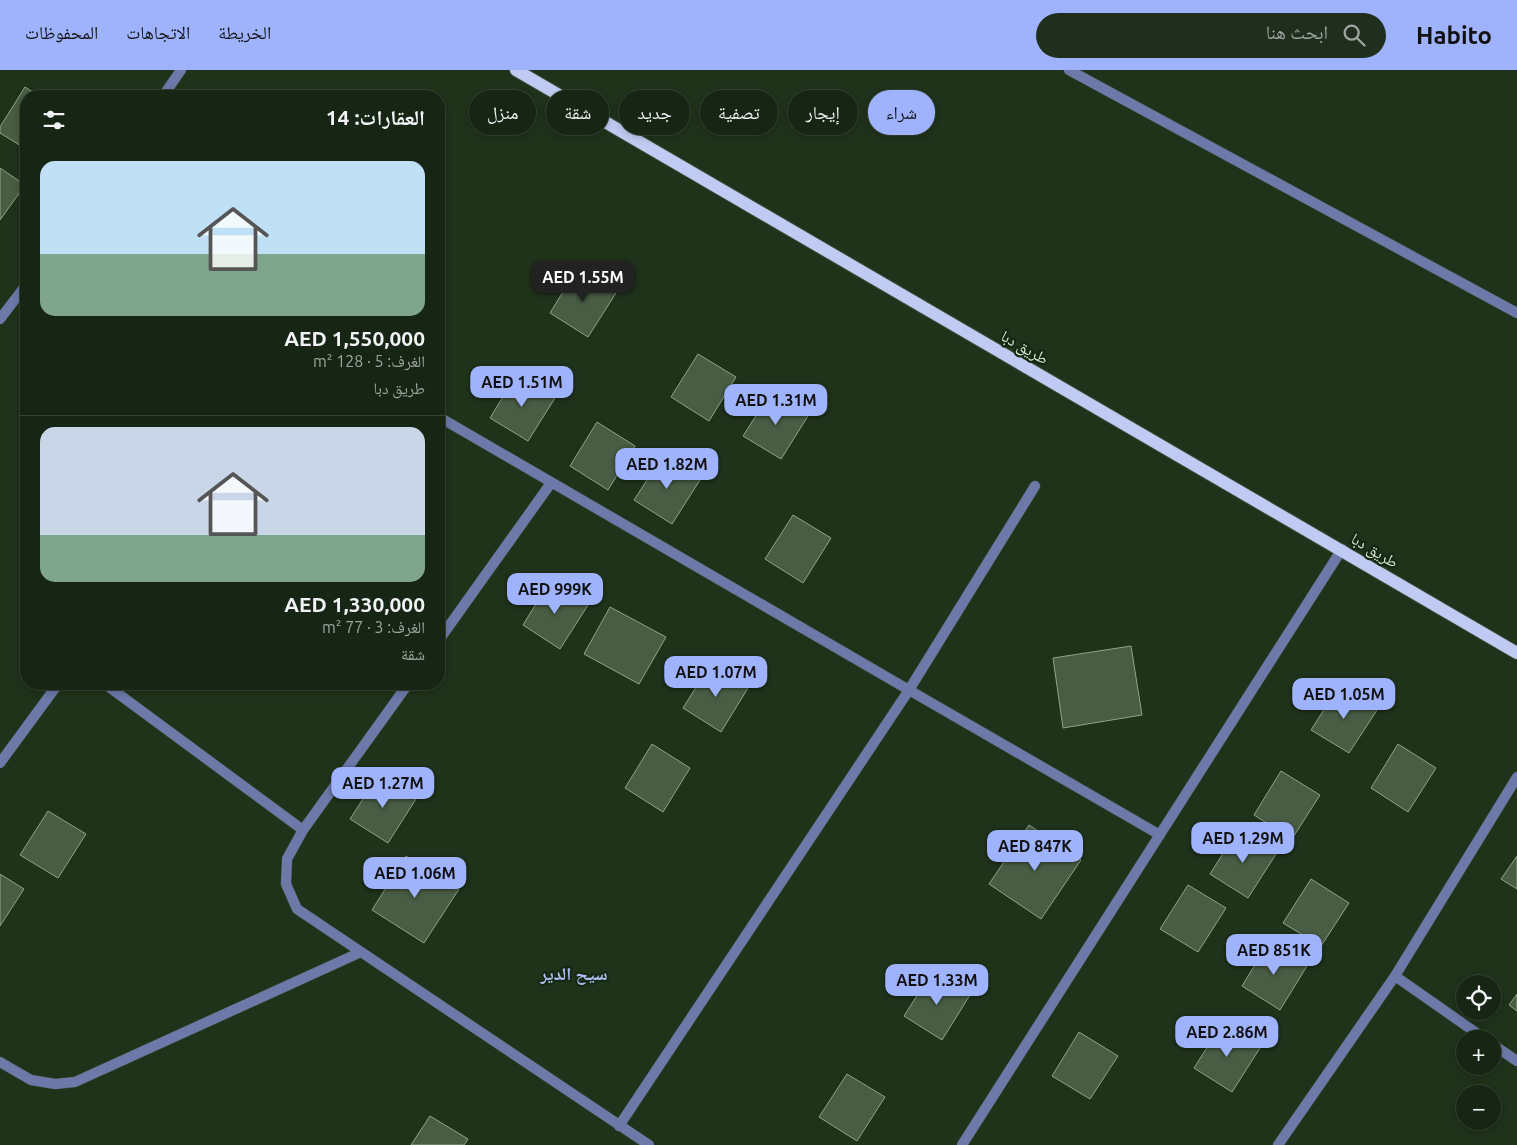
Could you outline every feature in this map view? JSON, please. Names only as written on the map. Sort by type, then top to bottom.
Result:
[{"type":"main road","name":"طريق دبا","points":[[516,70],[1342,549],[1517,653]]},
{"type":"street","points":[[167,90],[181,70]]},
{"type":"street","points":[[1069,70],[1517,313]]},
{"type":"street","points":[[0,319],[20,293]]},
{"type":"street","points":[[445,421],[1160,835]]},
{"type":"street","points":[[445,632],[551,483]]},
{"type":"street","points":[[619,1126],[909,690],[1035,486]]},
{"type":"street","points":[[962,1145],[1342,549]]},
{"type":"street","points":[[0,763],[54,690]]},
{"type":"street","points":[[113,690],[303,830]]},
{"type":"street","points":[[404,690],[303,830],[287,859],[286,884],[297,909],[650,1145]]},
{"type":"street","points":[[1278,1145],[1395,976],[1517,777]]},
{"type":"street","points":[[0,1062],[30,1080],[55,1084],[75,1082],[361,952]]},
{"type":"street","points":[[1395,976],[1472,1030]]},
{"type":"street","points":[[1501,1050],[1517,1061]]},
{"type":"building","points":[[20,95],[20,145],[0,133],[0,127]]},
{"type":"building","points":[[0,168],[20,182],[20,192],[0,220]]},
{"type":"building","points":[[577,269],[616,293],[588,337],[550,313]]},
{"type":"building","points":[[698,354],[736,377],[709,421],[671,397]]},
{"type":"building","points":[[517,374],[555,398],[528,441],[490,418]]},
{"type":"building","points":[[771,392],[808,416],[781,459],[743,436]]},
{"type":"building","points":[[597,422],[635,446],[608,490],[570,466]]},
{"type":"building","points":[[662,457],[700,480],[672,524],[634,500]]},
{"type":"building","points":[[793,515],[831,538],[803,583],[765,559]]},
{"type":"building","points":[[550,581],[588,605],[560,649],[523,625]]},
{"type":"building","points":[[610,607],[666,637],[639,684],[584,654]]},
{"type":"building","points":[[1131,646],[1142,715],[1063,728],[1053,658]]},
{"type":"building","points":[[710,665],[748,688],[721,732],[683,708]]},
{"type":"building","points":[[1339,686],[1377,710],[1349,753],[1311,730]]},
{"type":"building","points":[[652,744],[690,768],[663,812],[625,788]]},
{"type":"building","points":[[1398,744],[1436,768],[1408,812],[1371,788]]},
{"type":"building","points":[[1281,771],[1320,795],[1292,839],[1254,815]]},
{"type":"building","points":[[378,776],[416,799],[388,843],[350,819]]},
{"type":"building","points":[[48,811],[86,834],[58,878],[20,855]]},
{"type":"building","points":[[1029,825],[1081,860],[1041,919],[989,884]]},
{"type":"building","points":[[1238,830],[1276,854],[1248,898],[1210,874]]},
{"type":"building","points":[[406,856],[459,889],[424,943],[372,910]]},
{"type":"building","points":[[1517,856],[1517,889],[1501,879]]},
{"type":"building","points":[[0,874],[24,889],[0,926]]},
{"type":"building","points":[[1311,879],[1349,903],[1321,946],[1283,923]]},
{"type":"building","points":[[1188,885],[1226,908],[1198,952],[1160,929]]},
{"type":"building","points":[[1269,942],[1307,966],[1280,1010],[1242,986]]},
{"type":"building","points":[[932,972],[970,995],[942,1040],[904,1016]]},
{"type":"building","points":[[1517,994],[1517,1011],[1509,1005]]},
{"type":"building","points":[[1222,1024],[1260,1048],[1232,1092],[1194,1068]]},
{"type":"building","points":[[1079,1032],[1118,1056],[1090,1099],[1052,1076]]},
{"type":"building","points":[[847,1074],[885,1097],[857,1141],[819,1117]]},
{"type":"building","points":[[430,1116],[468,1139],[464,1145],[411,1145]]},
{"type":"district","name":"سيح الدير","points":[[574,974]]}]
